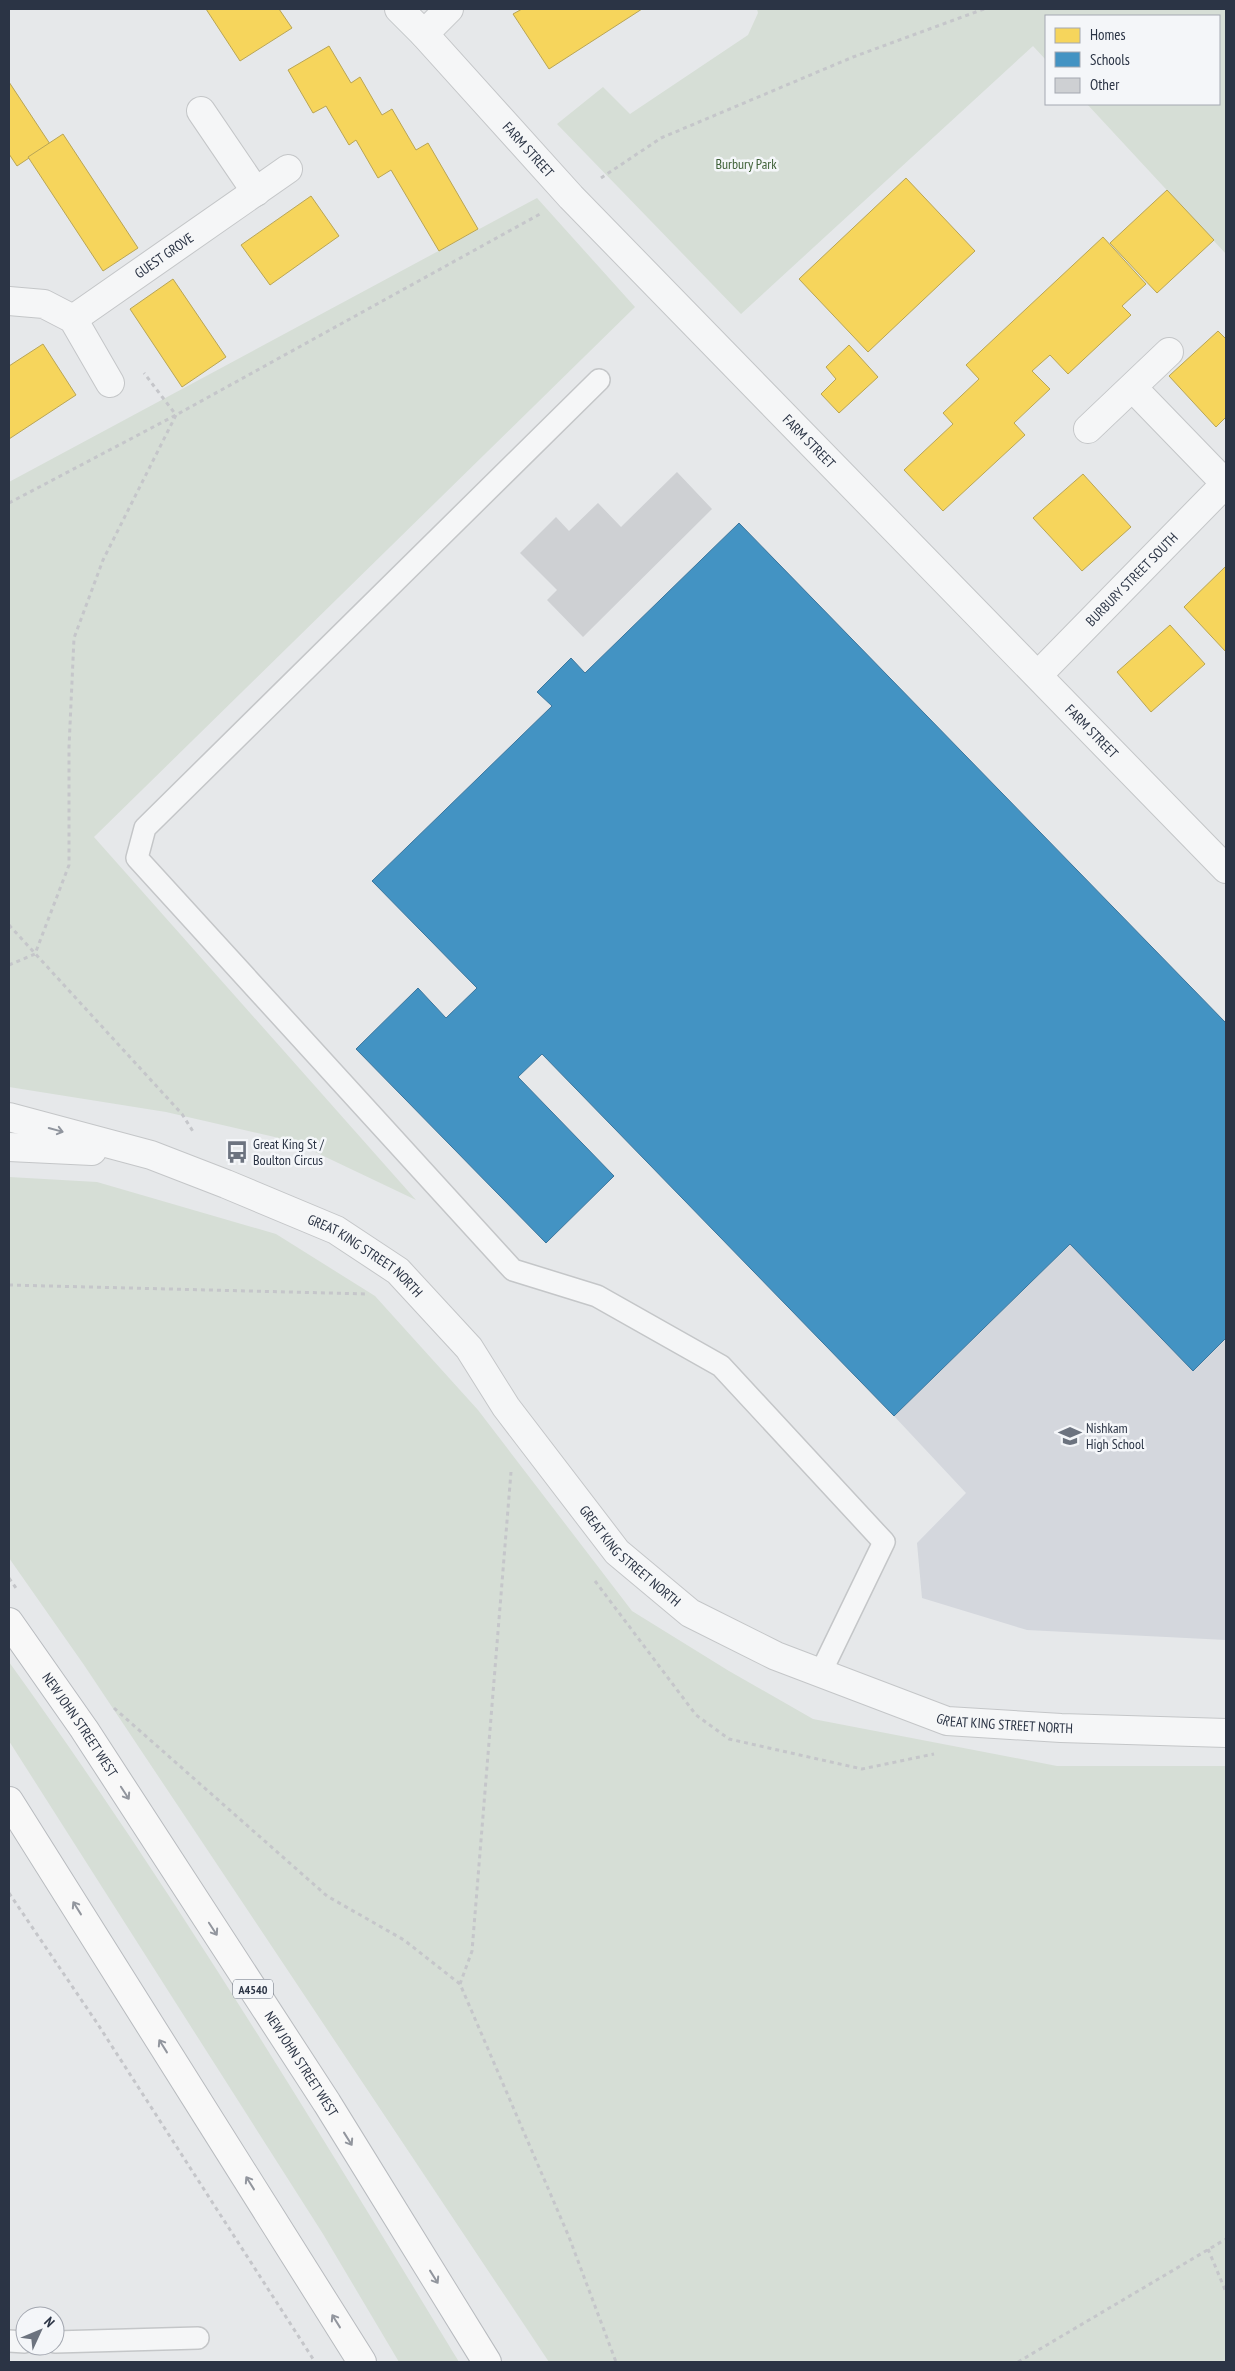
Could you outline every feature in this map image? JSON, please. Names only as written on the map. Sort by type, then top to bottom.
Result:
[{"type":"highway","name":"NEW JOHN STREET WEST","points":[[9,1622],[84,1729],[322,2095],[487,2362]]},
{"type":"highway","points":[[9,1800],[362,2362]]},
{"type":"street","name":"FARM STREET","points":[[399,9],[424,34],[571,197],[1226,869]]},
{"type":"street","points":[[424,34],[449,9]]},
{"type":"street","points":[[201,111],[256,192]]},
{"type":"street","name":"GUEST GROVE","points":[[73,319],[288,169]]},
{"type":"street","points":[[9,301],[44,304],[73,319],[110,383]]},
{"type":"street","points":[[1088,428],[1170,352]]},
{"type":"street","points":[[1133,388],[1226,484]]},
{"type":"street","name":"BURBURY STREET SOUTH","points":[[1038,675],[1226,484]]},
{"type":"street","name":"GREAT KING STREET NORTH","points":[[9,1117],[151,1155],[336,1230],[398,1271],[469,1348],[506,1407],[617,1552],[690,1613],[776,1656],[947,1721],[1061,1728],[1226,1733]]},
{"type":"street","name":"GREAT KING STREET NORTH","points":[[9,1147],[151,1155]]},
{"type":"lane","points":[[599,380],[145,828],[137,858],[513,1270],[596,1296],[721,1366],[884,1542],[821,1672]]},
{"type":"lane","points":[[65,2342],[198,2338]]},
{"type":"path","points":[[9,503],[176,415],[571,197],[661,138],[853,57],[984,9]]},
{"type":"path","points":[[9,965],[35,954],[69,865],[69,747],[74,638],[103,560],[176,415]]},
{"type":"path","points":[[9,925],[182,1114],[197,1137]]},
{"type":"path","points":[[9,1284],[378,1294]]},
{"type":"path","points":[[460,1984],[472,1951],[510,1462]]},
{"type":"path","points":[[113,1707],[327,1896],[404,1940],[460,1984],[569,2237],[616,2362]]},
{"type":"path","points":[[9,1893],[315,2362]]},
{"type":"path","points":[[1018,2362],[1226,2239]]},
{"type":"path","points":[[1208,2249],[1226,2292]]},
{"type":"shaded area","name":"Nishkam High School","points":[[1070,1244],[1193,1370],[1226,1339],[1226,1640],[1027,1630],[922,1598],[917,1543],[966,1493],[894,1416]]},
{"type":"green space","name":"Burbury Park","points":[[757,9],[1226,9],[1226,254],[1088,105],[1220,105],[1220,15],[1045,15],[1045,59],[1033,46],[741,314],[557,124],[603,87],[630,114],[748,35],[758,13]]},
{"type":"green space","points":[[537,198],[635,307],[94,837],[416,1200],[292,1141],[166,1112],[9,1087],[9,482]]},
{"type":"green space","points":[[9,1177],[97,1182],[276,1234],[375,1296],[478,1410],[632,1611],[729,1671],[813,1719],[1057,1766],[1226,1766],[1226,2362],[549,2362],[84,1665],[9,1558]]},
{"type":"green space","points":[[9,1662],[69,1747],[185,1920],[351,2184],[459,2362],[399,2362],[323,2234],[9,1741]]},
{"type":"building: Homes","points":[[206,9],[279,9],[292,28],[240,61]]},
{"type":"building: Homes","points":[[522,9],[642,9],[549,69],[513,14]]},
{"type":"building: Homes","points":[[329,46],[351,83],[360,77],[382,115],[392,109],[416,150],[428,143],[478,229],[439,251],[391,170],[378,178],[356,140],[349,145],[326,106],[313,113],[288,70]]},
{"type":"building: Homes","points":[[9,82],[50,144],[17,166],[9,154]]},
{"type":"building: Homes","points":[[63,134],[138,248],[103,271],[28,157]]},
{"type":"building: Homes","points":[[906,178],[975,251],[868,352],[799,279]]},
{"type":"building: Homes","points":[[1167,190],[1214,240],[1157,293],[1110,243]]},
{"type":"building: Homes","points":[[311,196],[339,236],[270,285],[241,245]]},
{"type":"building: Homes","points":[[1103,237],[1146,284],[1122,306],[1131,315],[1068,374],[1050,355],[1032,371],[1050,389],[1014,423],[1025,435],[943,511],[904,470],[953,424],[943,413],[979,379],[966,365]]},
{"type":"building: Homes","points":[[173,279],[226,357],[182,387],[130,309]]},
{"type":"building: Homes","points":[[1218,331],[1226,339],[1226,417],[1216,427],[1169,376]]},
{"type":"building: Homes","points":[[43,344],[76,395],[9,439],[9,366]]},
{"type":"building: Homes","points":[[849,345],[878,377],[839,413],[821,394],[836,379],[826,367]]},
{"type":"building: Homes","points":[[1083,474],[1131,527],[1082,571],[1033,518]]},
{"type":"building: Homes","points":[[1226,566],[1226,652],[1184,607]]},
{"type":"building: Homes","points":[[1170,625],[1205,664],[1151,712],[1117,672]]},
{"type":"building: Schools","points":[[739,523],[1226,1023],[1226,1338],[1193,1371],[1070,1244],[894,1416],[542,1054],[518,1077],[614,1176],[546,1243],[356,1049],[418,988],[446,1018],[477,988],[372,881],[552,706],[537,692],[571,658],[585,673]]},
{"type":"building: Other","points":[[677,472],[712,509],[583,637],[547,600],[557,590],[520,553],[556,517],[569,531],[598,503],[621,527]]},
{"type":"place","name":"Great King St / Boulton Circus","points":[[237,1152]]},
{"type":"place","name":"Nishkam High School","points":[[1070,1436]]}]
